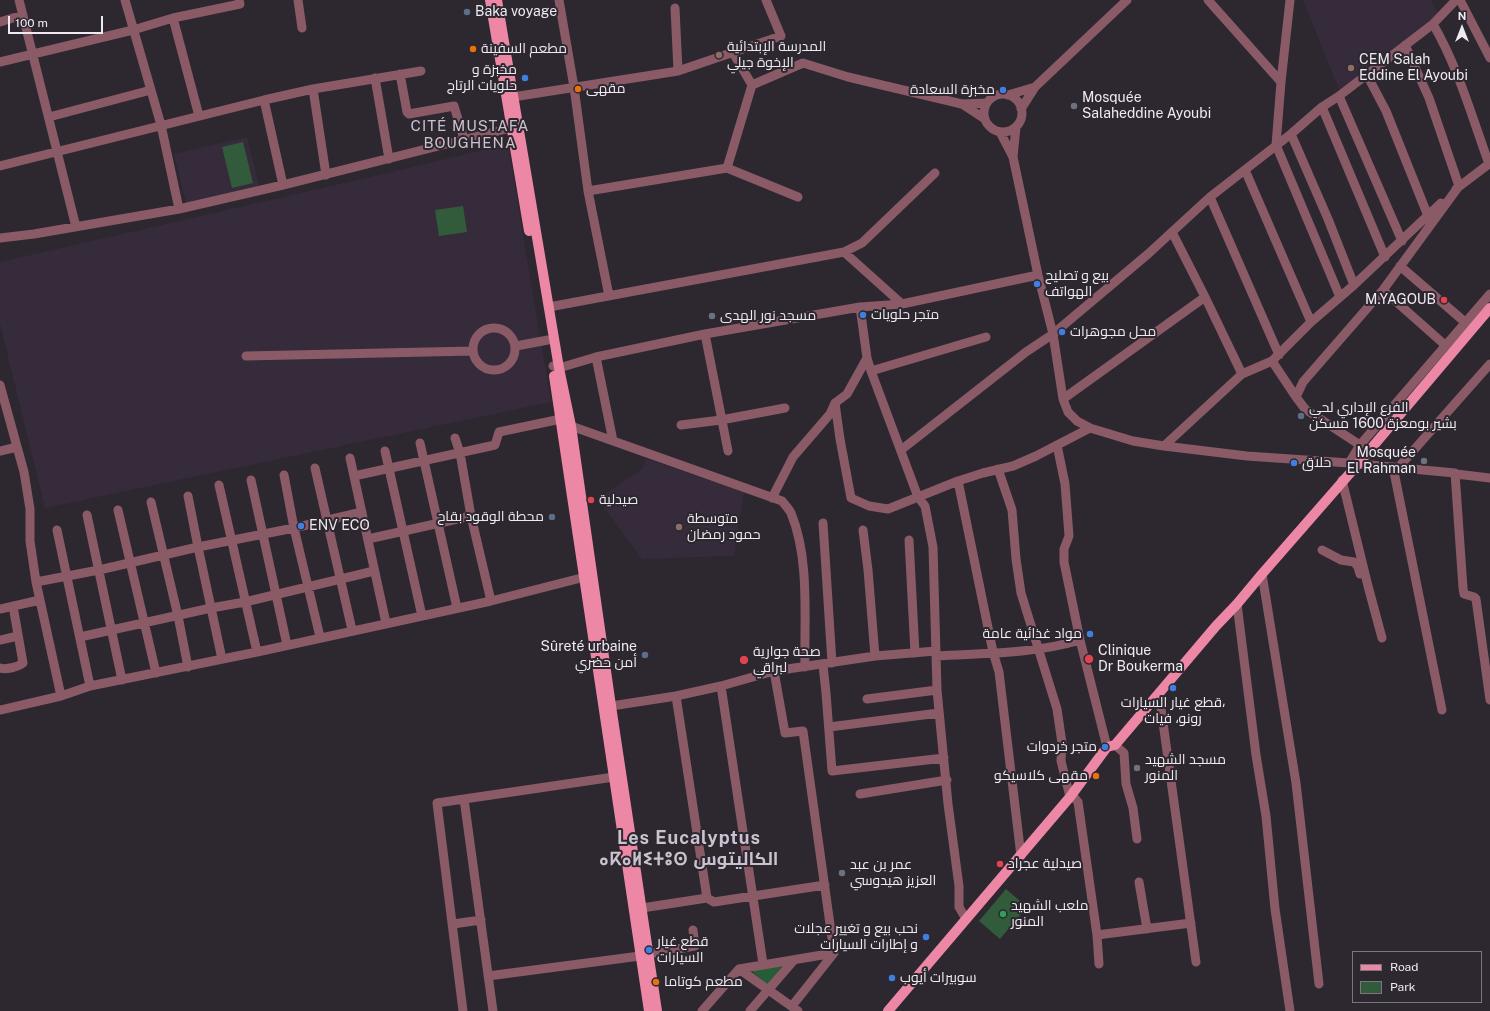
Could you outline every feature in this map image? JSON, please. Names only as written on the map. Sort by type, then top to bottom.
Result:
[{"type":"main road","points":[[490,0],[548,307],[561,419],[585,577],[642,908],[649,1011]]},
{"type":"main road","points":[[497,0],[513,97],[514,127],[548,340],[571,426],[607,707],[614,777],[644,955],[657,1011]]},
{"type":"main road","points":[[888,1011],[1021,856],[1111,746],[1237,604],[1354,464],[1490,308]]},
{"type":"street","points":[[19,0],[34,53],[76,227]]},
{"type":"street","points":[[125,0],[161,125],[179,209]]},
{"type":"street","points":[[0,62],[133,30],[173,18],[240,4],[239,0]]},
{"type":"street","points":[[298,0],[302,28]]},
{"type":"street","points":[[559,0],[574,87],[588,191],[609,296]]},
{"type":"street","points":[[513,97],[678,71],[732,51],[781,36],[766,0]]},
{"type":"street","points":[[1021,109],[1035,87],[1127,0]]},
{"type":"street","points":[[1208,0],[1281,82]]},
{"type":"street","points":[[1290,0],[1276,145],[1340,297]]},
{"type":"street","points":[[901,450],[1026,352],[1053,334],[1148,254],[1210,197],[1291,134],[1322,107],[1339,96],[1433,24],[1456,0]]},
{"type":"street","points":[[1460,0],[1490,58]]},
{"type":"street","points":[[675,8],[678,71]]},
{"type":"street","points":[[0,22],[23,16]]},
{"type":"street","points":[[173,18],[199,116]]},
{"type":"street","points":[[1164,446],[1242,374],[1272,361],[1279,355],[1311,322],[1385,257],[1459,186],[1488,166],[1459,80],[1442,40],[1433,24]]},
{"type":"street","points":[[1405,45],[1430,98],[1459,186]]},
{"type":"street","points":[[727,168],[752,85],[732,51]]},
{"type":"street","points":[[752,85],[803,63],[848,77],[962,104],[987,103]]},
{"type":"street","points":[[0,166],[264,100],[313,89],[421,71]]},
{"type":"street","points":[[400,74],[407,112],[410,114],[454,106],[464,139]]},
{"type":"street","points":[[1367,75],[1386,111],[1428,216]]},
{"type":"street","points":[[375,78],[389,159]]},
{"type":"street","points":[[985,119],[985,108],[987,103],[994,97],[1008,95],[1035,87]]},
{"type":"street","points":[[313,89],[326,175]]},
{"type":"street","points":[[49,117],[151,90]]},
{"type":"street","points":[[1008,95],[1016,100],[1021,109],[1021,118],[1016,127],[1013,157]]},
{"type":"street","points":[[1339,96],[1402,241]]},
{"type":"street","points":[[264,100],[283,185]]},
{"type":"street","points":[[962,104],[985,119],[991,128],[1000,132],[1011,130],[1016,127]]},
{"type":"street","points":[[1322,107],[1385,257]]},
{"type":"street","points":[[0,238],[24,236],[179,209],[326,175],[514,127]]},
{"type":"street","points":[[1000,132],[1013,157],[1038,275],[1053,334],[1063,398],[1068,412],[1077,422],[1090,428],[1133,441],[1164,446],[1247,456],[1456,473],[1490,478]]},
{"type":"street","points":[[1291,134],[1328,218],[1354,285]]},
{"type":"street","points":[[588,191],[727,168],[798,197]]},
{"type":"street","points":[[1245,170],[1311,322]]},
{"type":"street","points":[[548,307],[844,252],[862,243],[935,173]]},
{"type":"street","points":[[1296,397],[1303,382],[1383,290],[1459,186]]},
{"type":"street","points":[[1210,197],[1279,355]]},
{"type":"street","points":[[1172,232],[1242,374]]},
{"type":"street","points":[[844,252],[902,304]]},
{"type":"street","points":[[1400,266],[1466,323]]},
{"type":"street","points":[[556,367],[705,334],[860,307],[902,304],[1038,275]]},
{"type":"street","points":[[1383,290],[1445,345]]},
{"type":"street","points":[[1354,464],[1360,445],[1490,294]]},
{"type":"street","points":[[1063,398],[1205,297]]},
{"type":"street","points":[[860,307],[867,358],[918,496],[925,506],[933,548],[939,713],[947,780],[948,804],[959,886],[960,907],[966,919]]},
{"type":"street","points":[[494,328],[508,333],[516,346],[512,361],[501,370],[486,369],[475,358],[473,351],[476,339],[480,334],[486,330],[494,328]]},
{"type":"street","points":[[705,334],[728,451]]},
{"type":"street","points":[[871,371],[986,337]]},
{"type":"street","points":[[516,346],[548,340]]},
{"type":"street","points":[[246,356],[473,351]]},
{"type":"street","points":[[596,357],[613,441]]},
{"type":"street","points":[[772,498],[793,457],[830,414],[836,403],[847,394],[867,358]]},
{"type":"street","points":[[1272,361],[1305,409],[1360,445]]},
{"type":"street","points":[[1395,468],[1489,366]]},
{"type":"street","points":[[0,385],[22,461],[29,501],[30,535],[36,582],[61,696]]},
{"type":"street","points":[[836,403],[840,439],[851,498],[869,506],[888,509],[958,481],[1013,466],[1090,428]]},
{"type":"street","points":[[681,425],[721,420],[785,408]]},
{"type":"street","points":[[354,476],[495,445],[499,432],[561,419]]},
{"type":"street","points":[[571,426],[782,501],[791,512],[800,541],[804,563],[805,667]]},
{"type":"street","points":[[455,438],[460,453],[472,516],[491,600]]},
{"type":"street","points":[[420,444],[457,608]]},
{"type":"street","points":[[1057,445],[1065,484],[1069,536],[1064,550],[1064,562],[1080,640],[1111,746],[1124,753],[1126,784],[1133,808],[1137,839]]},
{"type":"street","points":[[0,451],[17,446]]},
{"type":"street","points":[[385,451],[422,616]]},
{"type":"street","points":[[350,458],[386,623]]},
{"type":"street","points":[[314,468],[352,630]]},
{"type":"street","points":[[1395,468],[1442,710]]},
{"type":"street","points":[[998,469],[1012,510],[1016,559],[1021,593],[1057,709],[1062,744],[1061,761],[1071,796],[1078,802],[1097,935],[1099,964]]},
{"type":"street","points":[[1456,473],[1463,588],[1464,594],[1476,599],[1490,700]]},
{"type":"street","points":[[284,474],[294,528],[320,637]]},
{"type":"street","points":[[251,480],[287,645]]},
{"type":"street","points":[[1342,480],[1382,638]]},
{"type":"street","points":[[958,481],[993,652],[999,672],[1021,856]]},
{"type":"street","points":[[219,485],[257,652]]},
{"type":"street","points":[[188,496],[222,659]]},
{"type":"street","points":[[151,502],[178,616],[188,666]]},
{"type":"street","points":[[118,510],[156,673]]},
{"type":"street","points":[[36,582],[100,570],[198,547],[263,535],[362,512]]},
{"type":"street","points":[[87,515],[100,570],[122,680]]},
{"type":"street","points":[[368,539],[472,516]]},
{"type":"street","points":[[823,523],[829,727],[832,771],[944,758]]},
{"type":"street","points":[[57,530],[90,686]]},
{"type":"street","points":[[863,530],[875,656]]},
{"type":"street","points":[[909,540],[915,653]]},
{"type":"street","points":[[1322,550],[1331,556],[1356,564],[1364,584],[1368,586]]},
{"type":"street","points":[[80,637],[245,602],[374,571]]},
{"type":"street","points":[[1262,574],[1296,783],[1319,984]]},
{"type":"street","points":[[0,710],[61,696],[90,686],[422,616],[585,577]]},
{"type":"street","points":[[0,609],[40,600]]},
{"type":"street","points":[[1237,604],[1256,755],[1266,816],[1275,909],[1290,1011]]},
{"type":"street","points":[[0,668],[3,669],[22,664],[23,662],[13,606]]},
{"type":"street","points":[[0,640],[18,636]]},
{"type":"street","points":[[607,707],[676,696],[721,686],[774,671],[875,656],[915,653],[1029,650],[1069,644],[1080,640]]},
{"type":"street","points":[[739,968],[795,1008],[834,953],[803,731],[785,733],[774,671]]},
{"type":"street","points":[[721,686],[754,895],[763,964]]},
{"type":"street","points":[[868,699],[937,690]]},
{"type":"street","points":[[676,696],[707,898]]},
{"type":"street","points":[[1154,699],[1161,708],[1196,962]]},
{"type":"street","points":[[829,727],[939,713]]},
{"type":"street","points":[[463,1011],[437,803],[614,777]]},
{"type":"street","points":[[860,794],[947,780]]},
{"type":"street","points":[[464,799],[493,1011]]},
{"type":"street","points":[[1139,882],[1147,929]]},
{"type":"street","points":[[642,908],[707,898],[714,902],[825,885]]},
{"type":"street","points":[[453,924],[481,920]]},
{"type":"street","points":[[1097,935],[1191,923]]},
{"type":"street","points":[[488,976],[644,955],[695,946],[693,930]]},
{"type":"street","points":[[702,1011],[739,968],[834,953]]},
{"type":"street","points":[[750,1011],[794,960]]},
{"type":"shaded area","name":"CEM Salah Eddine El Ayoubi","points":[[1303,0],[1432,0],[1433,5],[1440,15],[1340,92]]},
{"type":"shaded area","points":[[247,137],[260,188],[187,206],[174,154]]},
{"type":"shaded area","points":[[508,144],[551,402],[45,508],[0,324],[0,262]]},
{"type":"shaded area","name":"متوسطة حمود رمضان","points":[[646,459],[744,492],[734,556],[642,559],[598,499],[643,468]]},
{"type":"green space","points":[[243,142],[253,183],[232,188],[222,147]]},
{"type":"green space","points":[[463,206],[467,232],[439,236],[435,210]]},
{"type":"green space","name":"ملعب الشهيد المنور","points":[[1006,889],[1027,907],[1000,939],[979,921]]},
{"type":"green space","points":[[784,964],[768,984],[753,973],[753,969]]},
{"type":"place","name":"Baka voyage","points":[[467,12]]},
{"type":"place","name":"مطعم السفينة","points":[[473,49]]},
{"type":"place","name":"المدرسة الإبتدائية الإخوة جيلي","points":[[719,55]]},
{"type":"place","name":"CEM Salah Eddine El Ayoubi","points":[[1351,68]]},
{"type":"place","name":"مخبزة و حلويات الرتاج","points":[[525,78]]},
{"type":"place","name":"مقهى","points":[[578,89]]},
{"type":"place","name":"مخبزة السعادة","points":[[1003,90]]},
{"type":"place","name":"Mosquée Salaheddine Ayoubi","points":[[1074,106]]},
{"type":"place","name":"بيع و تصليح الهواتف","points":[[1037,284]]},
{"type":"place","name":"M.YAGOUB","points":[[1444,300]]},
{"type":"place","name":"متجر حلويات","points":[[863,315]]},
{"type":"place","name":"مسجد نور الهدى","points":[[712,316]]},
{"type":"place","name":"محل مجوهرات","points":[[1062,332]]},
{"type":"place","name":"الفرع الإداري لحي بشير بومعزة 1600 مسكن","points":[[1301,416]]},
{"type":"place","name":"Mosquée El Rahman","points":[[1424,461]]},
{"type":"place","name":"حلاق","points":[[1294,463]]},
{"type":"place","name":"صيدلية","points":[[591,500]]},
{"type":"place","name":"محطة الوقود بقاح","points":[[552,517]]},
{"type":"place","name":"ENV ECO","points":[[301,526]]},
{"type":"place","name":"متوسطة حمود رمضان","points":[[679,527]]},
{"type":"place","name":"مواد غذائية عامة","points":[[1090,634]]},
{"type":"place","name":"Sûreté urbaine أمن حضري","points":[[645,655]]},
{"type":"place","name":"Clinique Dr Boukerma","points":[[1089,659]]},
{"type":"place","name":"صحة جوارية لبراقي","points":[[744,660]]},
{"type":"place","name":"قطع غيار السيارات، رونو، فيات","points":[[1173,688]]},
{"type":"place","name":"متجر خردوات","points":[[1105,747]]},
{"type":"place","name":"مسجد الشهيد المنور","points":[[1137,768]]},
{"type":"place","name":"مقهى كلاسيكو","points":[[1096,776]]},
{"type":"place","name":"صيدلية عجراد","points":[[1000,864]]},
{"type":"place","name":"عمر بن عبد العزيز هيدوسي","points":[[842,873]]},
{"type":"place","name":"ملعب الشهيد المنور","points":[[1003,914]]},
{"type":"place","name":"نحب بيع و تغيير عجلات و إطارات السيارات","points":[[926,937]]},
{"type":"place","name":"قطع غيار السيارات","points":[[649,950]]},
{"type":"place","name":"سوبيرات أيوب","points":[[892,978]]},
{"type":"place","name":"مطعم كوتاما","points":[[656,982]]},
{"type":"district","name":"CITÉ MUSTAFA BOUGHENA","points":[[470,134]]},
{"type":"district","name":"Les Eucalyptus ⴰⴽⴰⵍⵉⵜⵓⵙ الكاليتوس","points":[[689,848]]}]
